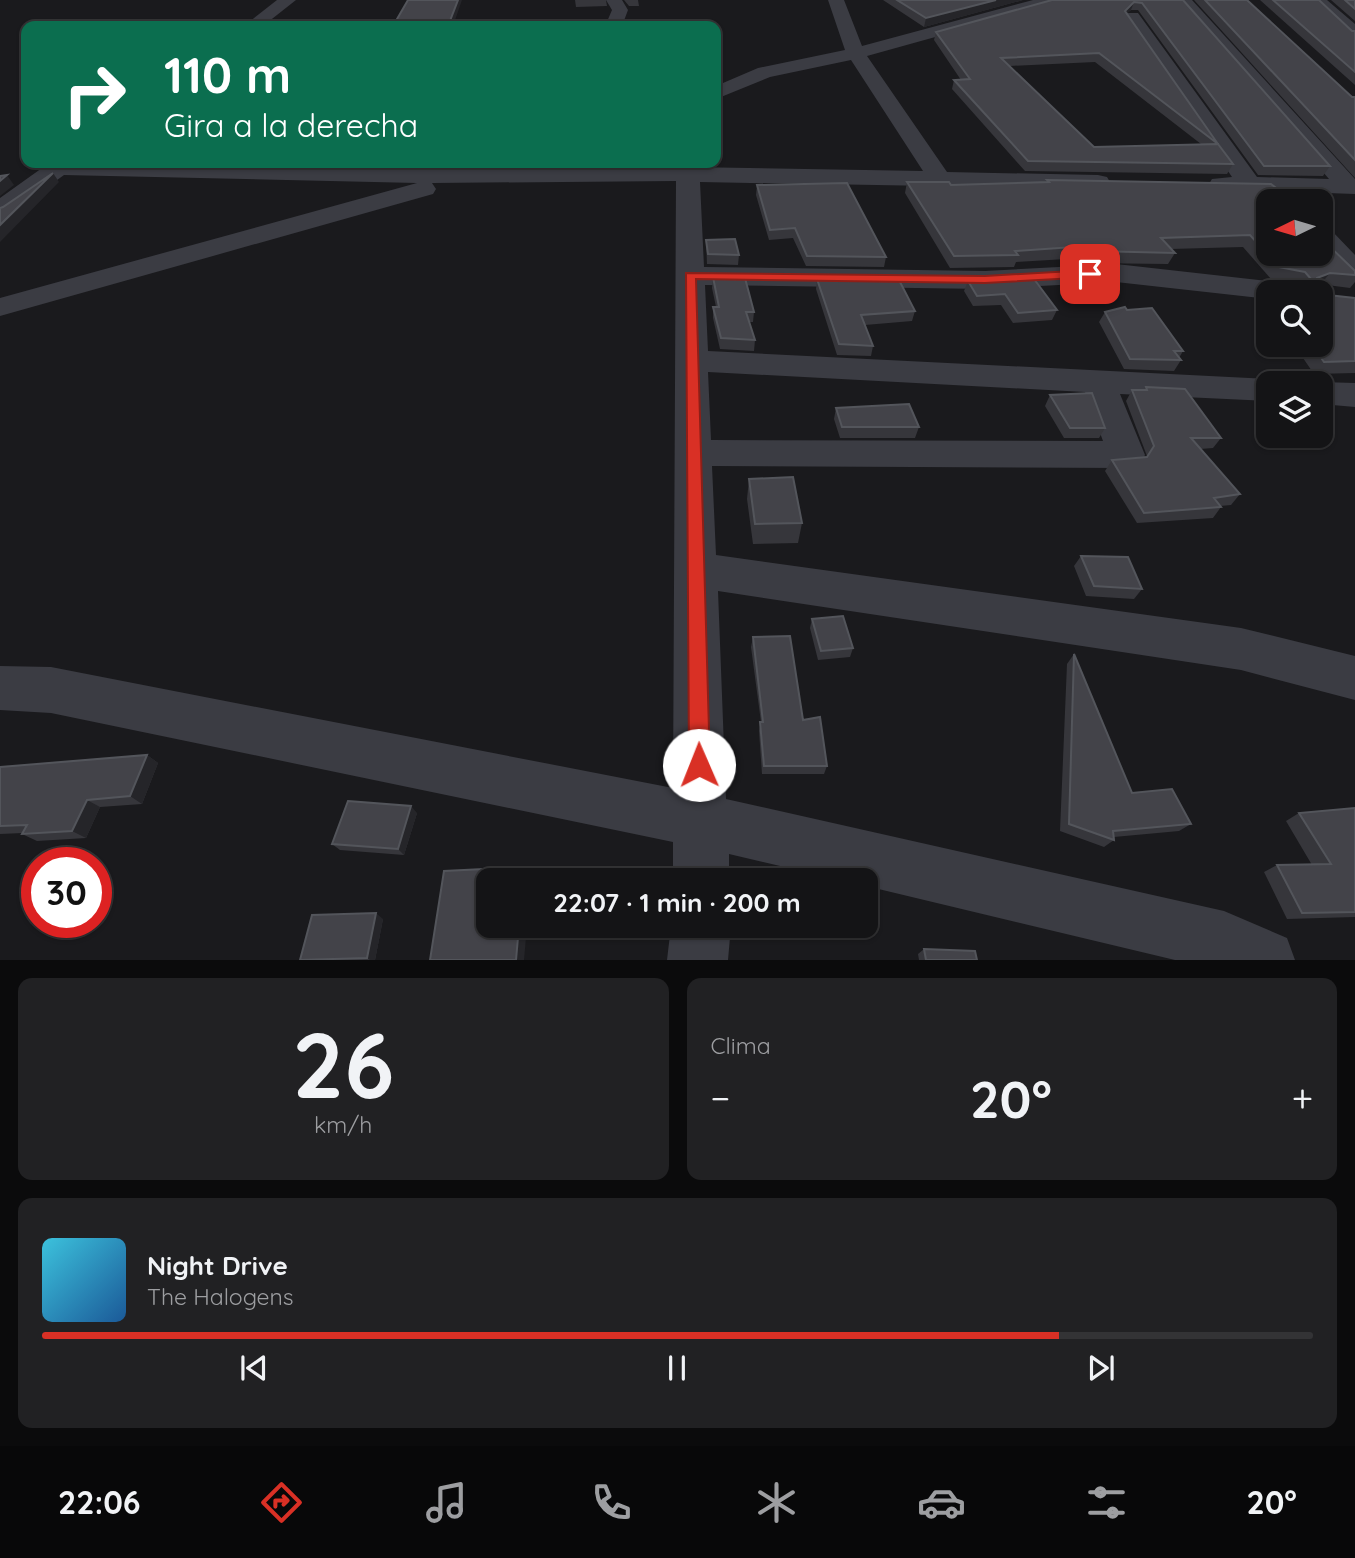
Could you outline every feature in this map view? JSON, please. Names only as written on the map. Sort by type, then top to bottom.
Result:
[{"type":"street","points":[[259,21],[288,0]]},
{"type":"street","points":[[614,0],[620,10],[616,21]]},
{"type":"street","points":[[836,0],[855,52],[940,179]]},
{"type":"street","points":[[721,91],[765,72],[824,62],[1051,0]]},
{"type":"street","points":[[1183,0],[1352,187]]},
{"type":"street","points":[[1317,0],[1355,33]]},
{"type":"street","points":[[1132,17],[1269,189]]},
{"type":"street","points":[[0,210],[58,168]]},
{"type":"street","points":[[135,168],[469,177],[688,174],[1115,183]]},
{"type":"street","points":[[0,307],[502,168]]},
{"type":"street","points":[[688,174],[701,868]]},
{"type":"street","points":[[1196,184],[1258,189]]},
{"type":"street","points":[[1297,189],[1352,187]]},
{"type":"street","points":[[1334,249],[1355,271]]},
{"type":"street","points":[[690,276],[985,280],[1116,273],[1256,289]]},
{"type":"street","points":[[691,361],[1256,389]]},
{"type":"street","points":[[694,453],[1126,455],[1098,381]]},
{"type":"street","points":[[1333,394],[1355,395]]},
{"type":"street","points":[[695,570],[1241,649],[1355,678]]},
{"type":"street","points":[[0,688],[51,690],[701,820],[1224,942],[1265,960]]},
{"type":"street","points":[[697,960],[700,938]]},
{"type":"building","points":[[408,0],[458,0],[450,21],[396,21]]},
{"type":"building","points":[[897,0],[996,0],[926,18]]},
{"type":"building","points":[[1052,0],[1183,0],[1330,166],[1264,166],[1142,3],[1134,2],[1125,11],[1233,164],[1028,161],[954,80],[970,79],[936,32]],"holes":[[[1099,53],[1218,144],[1094,147],[1001,58]]]},
{"type":"building","points":[[1205,0],[1247,0],[1355,97],[1355,160]]},
{"type":"building","points":[[1273,0],[1319,0],[1355,31],[1355,72]]},
{"type":"building","points":[[1345,0],[1355,0],[1355,9]]},
{"type":"building","points":[[53,173],[0,225],[0,208]]},
{"type":"building","points":[[1047,180],[1271,184],[1277,189],[1256,189],[1256,242],[1250,235],[1161,238],[1175,253],[1092,251],[1088,246],[1015,251],[1018,255],[954,256],[907,182],[949,182],[951,185],[1049,182]]},
{"type":"building","points":[[847,183],[886,257],[807,256],[795,228],[770,230],[757,185]]},
{"type":"building","points":[[735,239],[739,255],[708,254],[706,240]]},
{"type":"building","points":[[1334,251],[1355,271],[1355,275],[1330,273],[1317,280],[1310,280],[1305,272],[1279,267],[1334,266]]},
{"type":"building","points":[[713,277],[745,278],[754,312],[746,312],[755,340],[721,338],[713,307],[719,307]]},
{"type":"building","points":[[817,279],[899,280],[915,311],[861,315],[873,346],[839,344]]},
{"type":"building","points":[[1034,279],[1057,310],[1018,313],[1005,294],[977,296],[968,281]]},
{"type":"building","points":[[1333,296],[1355,298],[1355,361],[1324,362],[1320,357],[1333,357]]},
{"type":"building","points":[[1125,307],[1127,310],[1152,308],[1183,351],[1174,351],[1181,360],[1130,359],[1105,312]]},
{"type":"building","points":[[1146,387],[1185,389],[1221,438],[1191,438],[1240,494],[1214,498],[1221,507],[1144,513],[1112,460],[1147,457],[1154,446],[1132,390],[1147,390]]},
{"type":"building","points":[[1092,393],[1105,428],[1070,428],[1050,395]]},
{"type":"building","points":[[909,404],[919,427],[842,427],[836,408]]},
{"type":"building","points":[[793,477],[802,523],[755,524],[749,479]]},
{"type":"building","points":[[1081,556],[1128,557],[1142,589],[1094,586]]},
{"type":"building","points":[[843,616],[853,648],[821,651],[812,619]]},
{"type":"building","points":[[790,636],[803,720],[820,717],[827,766],[764,766],[760,722],[763,722],[753,637]]},
{"type":"building","points":[[1074,654],[1132,793],[1172,789],[1191,824],[1113,831],[1114,840],[1069,824]]},
{"type":"building","points":[[147,755],[130,796],[87,800],[72,831],[22,834],[27,825],[0,826],[0,767]]},
{"type":"building","points":[[348,801],[411,806],[398,849],[332,844]]},
{"type":"building","points":[[1355,808],[1355,912],[1302,913],[1277,865],[1331,864],[1299,813]]},
{"type":"building","points":[[476,869],[476,938],[518,938],[516,960],[430,960],[444,871]]},
{"type":"building","points":[[376,913],[367,958],[300,960],[312,915]]},
{"type":"building","points":[[924,949],[975,951],[977,960],[926,960]]},
{"type":"route","points":[[699,765],[690,276],[985,280],[1090,274]]}]
